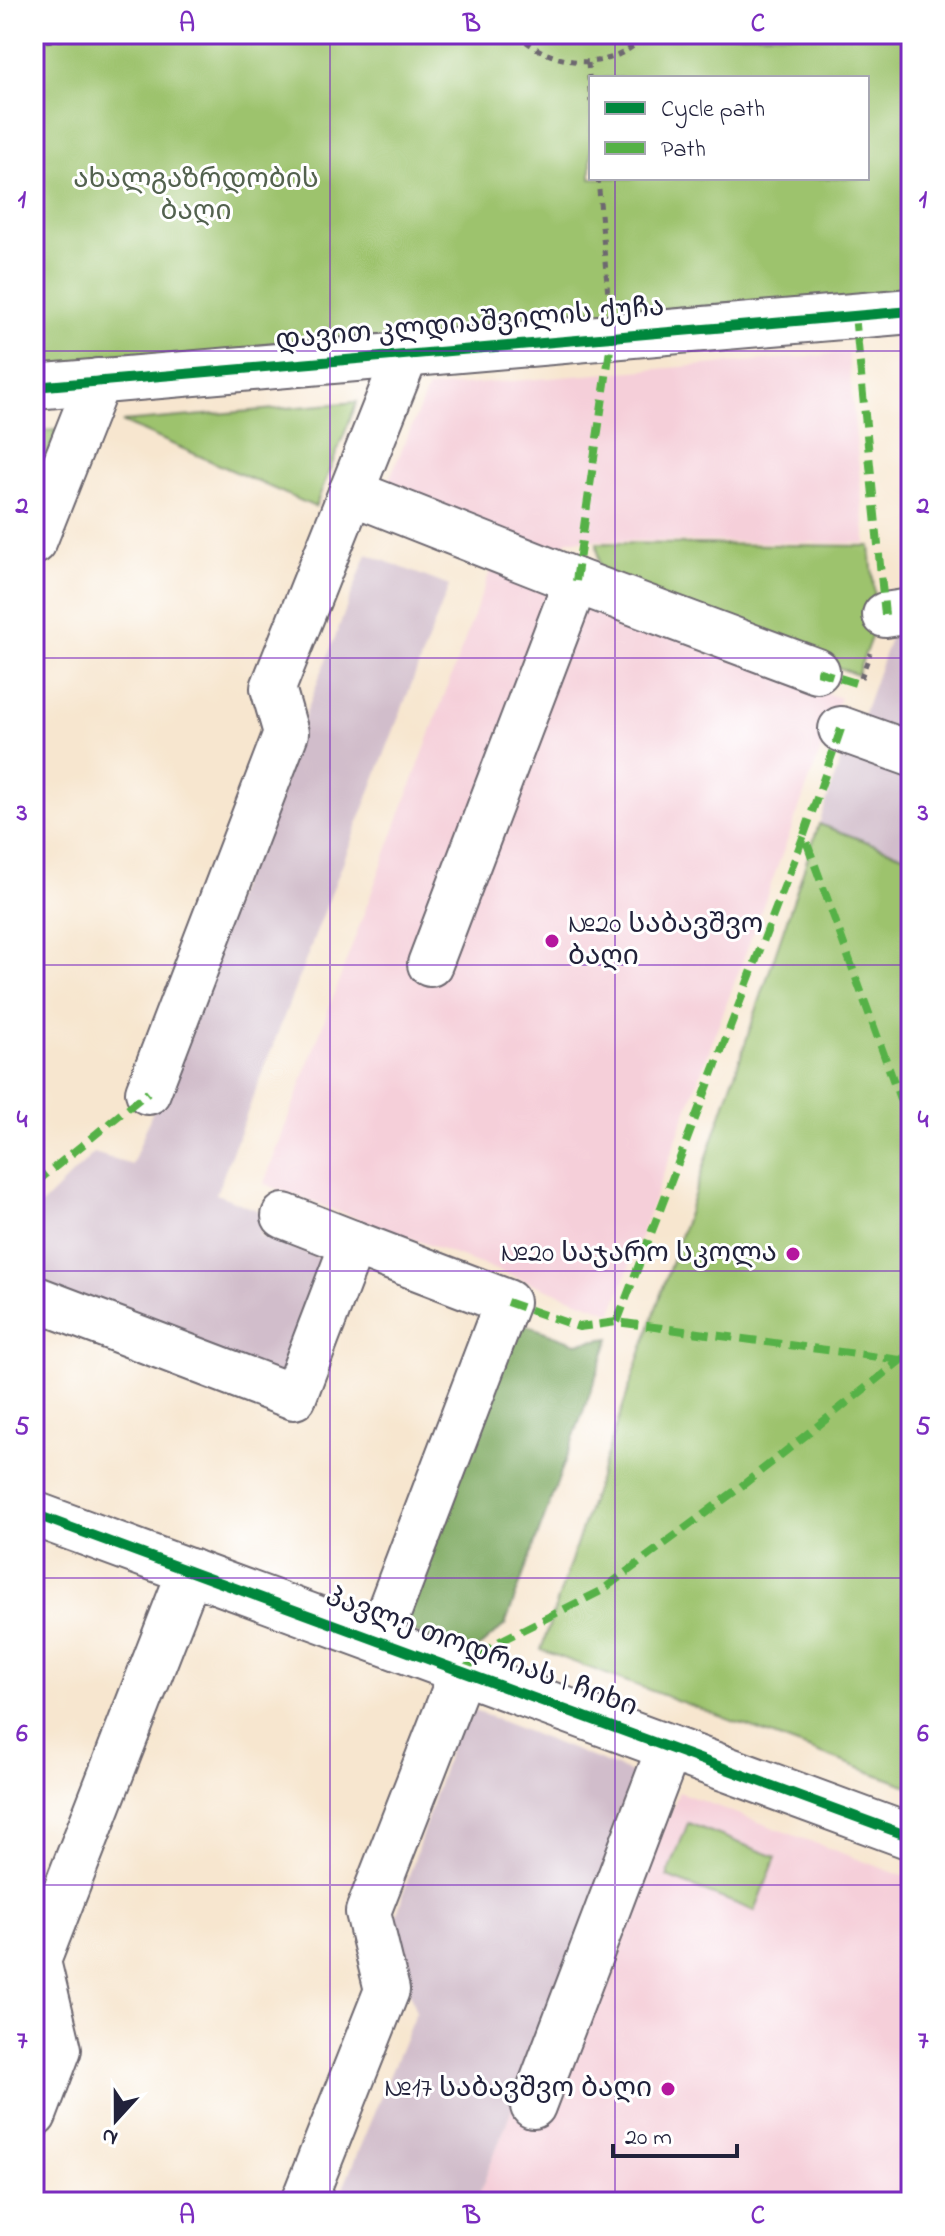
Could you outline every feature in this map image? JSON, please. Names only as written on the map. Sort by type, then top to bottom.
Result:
[{"type":"street","name":"დავით კლდიაშვილის ქუჩა","points":[[34,387],[911,311]]},
{"type":"street","points":[[148,1092],[286,733],[273,688],[406,355]]},
{"type":"street","points":[[34,542],[98,381]]},
{"type":"street","points":[[351,492],[576,581],[817,671]]},
{"type":"street","points":[[430,964],[576,581]]},
{"type":"street","points":[[841,729],[911,754]]},
{"type":"street","points":[[284,1216],[507,1302],[378,1640]]},
{"type":"street","points":[[34,1298],[294,1397],[353,1243]]},
{"type":"street","name":"პავლე თოდრიას I ჩიხი","points":[[34,1514],[911,1837]]},
{"type":"street","points":[[34,2115],[59,2049],[38,1961],[190,1571]]},
{"type":"street","points":[[303,2202],[387,1990],[368,1912],[462,1671]]},
{"type":"street","points":[[533,2106],[669,1748]]},
{"type":"path","points":[[34,42],[114,34]]},
{"type":"path","points":[[517,34],[541,53],[567,61],[588,63],[620,54],[646,34]]},
{"type":"path","points":[[588,63],[589,76]]},
{"type":"path","points":[[598,180],[612,336]]},
{"type":"shaded area","points":[[848,353],[866,543],[567,540],[558,566],[382,496],[428,388]]},
{"type":"shaded area","points":[[367,554],[449,586],[216,1194],[267,1214],[259,1235],[328,1261],[281,1383],[34,1288],[34,1212],[94,1153],[132,1165]]},
{"type":"shaded area","name":"№20 საბავშვო ბაღი","points":[[491,569],[840,698],[612,1313],[264,1184]]},
{"type":"shaded area","points":[[895,624],[911,630],[911,746],[859,727]]},
{"type":"shaded area","points":[[846,744],[911,768],[911,858],[819,824]]},
{"type":"shaded area","points":[[463,1706],[644,1778],[601,1876],[476,2202],[337,2202],[416,2012],[390,1936]]},
{"type":"shaded area","name":"№17 საბავშვო ბაღი","points":[[679,1792],[911,1879],[911,2202],[476,2202],[601,1876],[636,1891]]},
{"type":"green space","name":"ახალგაზრდობის ბაღი","points":[[34,34],[911,34],[911,298],[34,373]]},
{"type":"green space","points":[[357,402],[315,507],[122,422]]},
{"type":"green space","points":[[57,430],[34,487],[34,432]]},
{"type":"green space","points":[[597,543],[870,546],[877,621],[857,675],[600,572]]},
{"type":"green space","name":"№20 საჯარო სკოლა","points":[[819,824],[911,858],[911,1787],[541,1650]]},
{"type":"green space","points":[[512,1320],[576,1343],[610,1338],[505,1625],[472,1653],[395,1625]]},
{"type":"green space","points":[[688,1823],[776,1857],[755,1911],[667,1877]]},
{"type":"marked path","points":[[855,315],[885,615]]},
{"type":"marked path","points":[[576,581],[612,336]]},
{"type":"marked path","points":[[817,671],[859,684]]},
{"type":"marked path","points":[[841,729],[804,835],[911,1129]]},
{"type":"marked path","points":[[617,1322],[804,835]]},
{"type":"marked path","points":[[34,1184],[148,1092]]},
{"type":"marked path","points":[[507,1302],[579,1327],[617,1322],[901,1360]]},
{"type":"marked path","points":[[462,1671],[500,1641],[601,1591],[739,1488],[911,1352]]},
{"type":"cycle path","points":[[34,387],[911,311]]},
{"type":"cycle path","points":[[34,1514],[911,1837]]},
{"type":"place","name":"№20 საბავშვო ბაღი","points":[[552,941]]},
{"type":"place","name":"№20 საჯარო სკოლა","points":[[793,1254]]},
{"type":"place","name":"№17 საბავშვო ბაღი","points":[[668,2089]]}]
